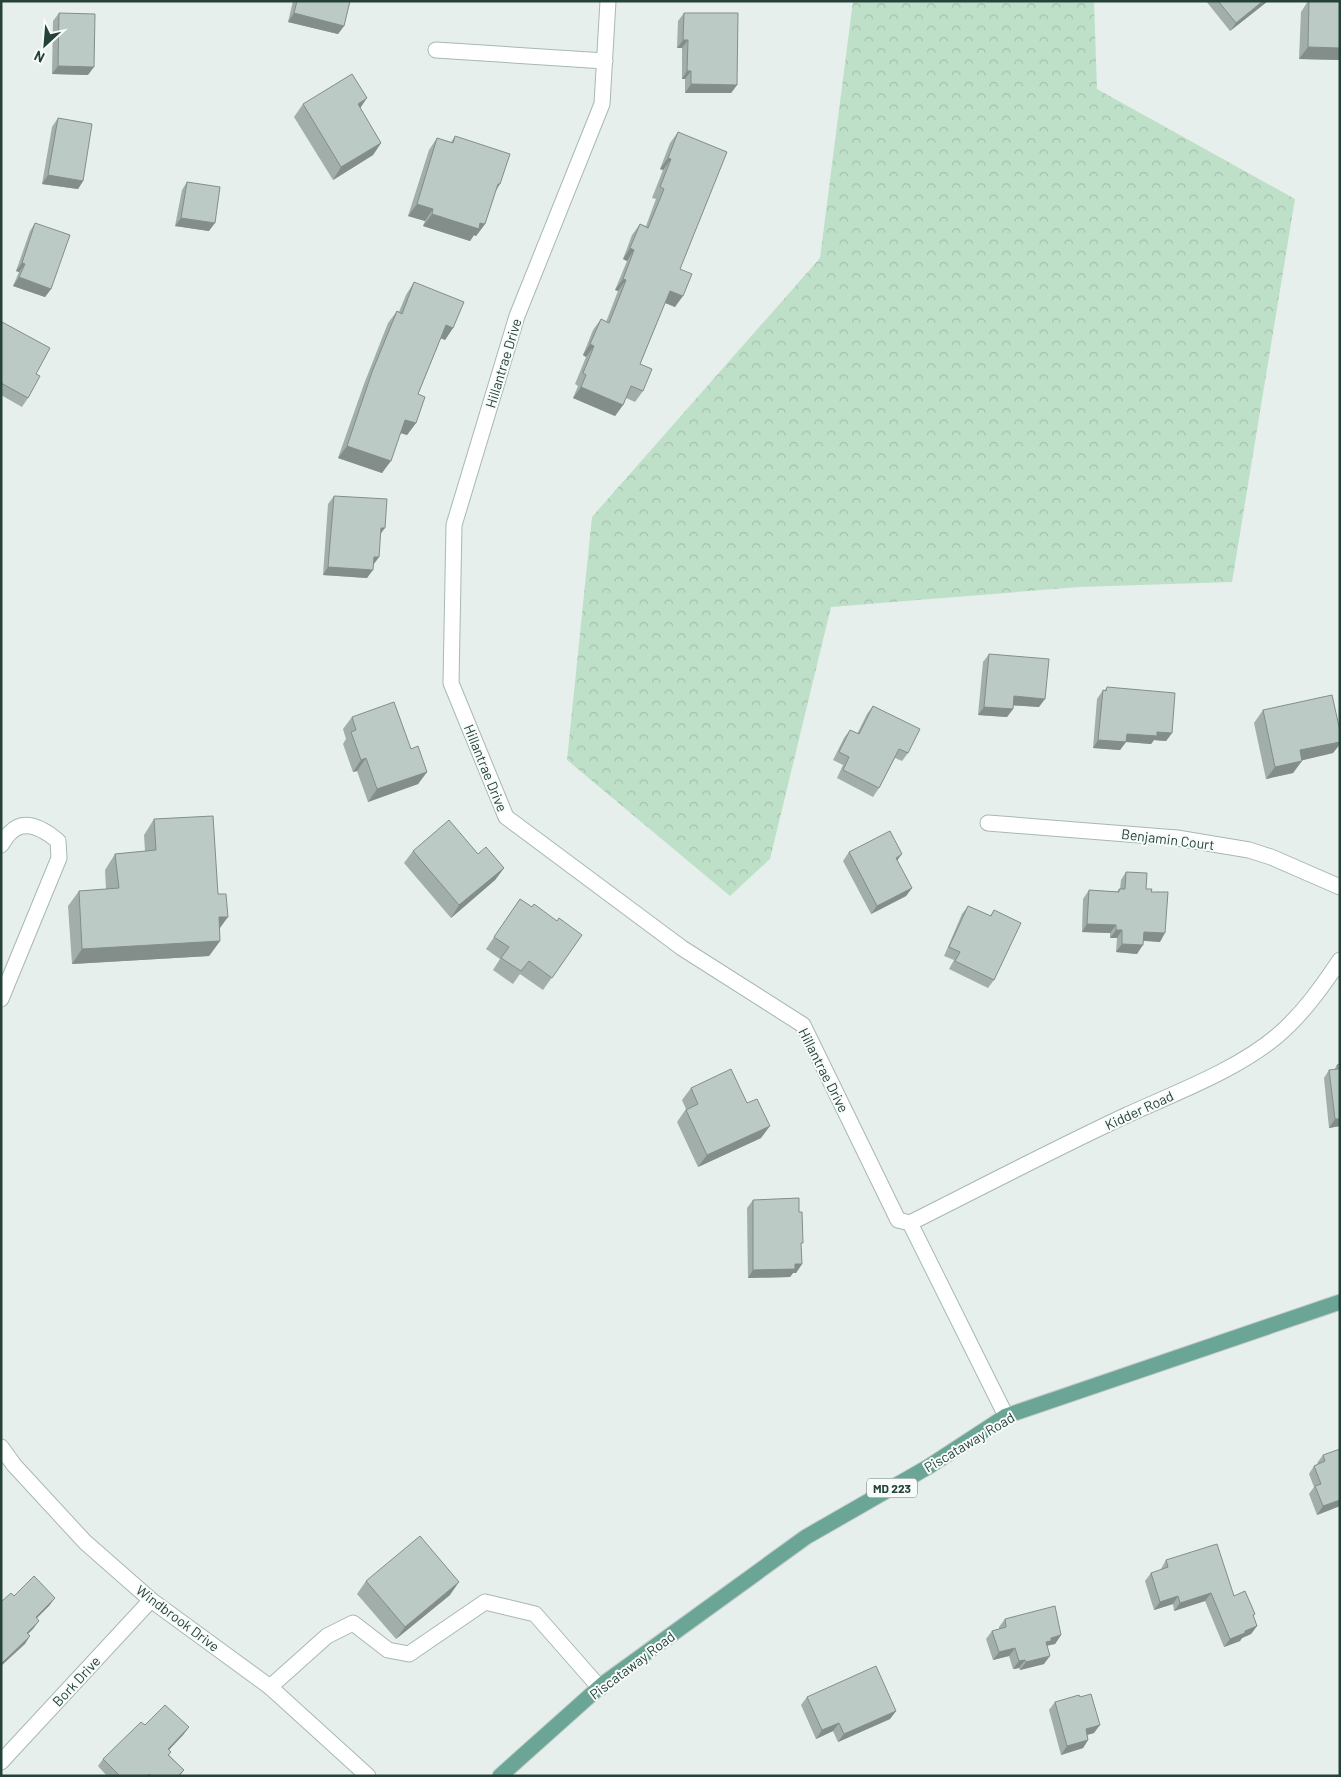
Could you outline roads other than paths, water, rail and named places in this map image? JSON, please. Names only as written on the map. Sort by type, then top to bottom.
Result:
[{"type":"main road","name":"Piscataway Road","points":[[500,1776],[600,1688],[806,1537],[928,1467],[1006,1416],[1340,1302]]},
{"type":"street","name":"Hillantrae Drive","points":[[608,1],[602,104],[517,316],[454,525],[451,683],[506,817],[682,948],[803,1025],[898,1220],[910,1223],[1006,1416]]},
{"type":"street","points":[[436,50],[605,61]]},
{"type":"street","name":"Benjamin Court","points":[[988,823],[1177,838],[1249,850],[1298,868],[1340,887]]},
{"type":"street","points":[[1,845],[12,830],[25,825],[45,830],[58,841],[59,858],[1,999]]},
{"type":"street","name":"Kidder Road","points":[[910,1223],[1125,1116],[1204,1080],[1252,1054],[1277,1036],[1296,1018],[1340,960]]},
{"type":"street","name":"Windbrook Drive","points":[[1,1447],[14,1465],[85,1542],[152,1600],[270,1687],[368,1776]]},
{"type":"street","name":"Bork Drive","points":[[1,1762],[152,1600]]},
{"type":"street","points":[[270,1687],[327,1636],[353,1623],[388,1650],[409,1654],[485,1602],[535,1614],[600,1688]]}]
